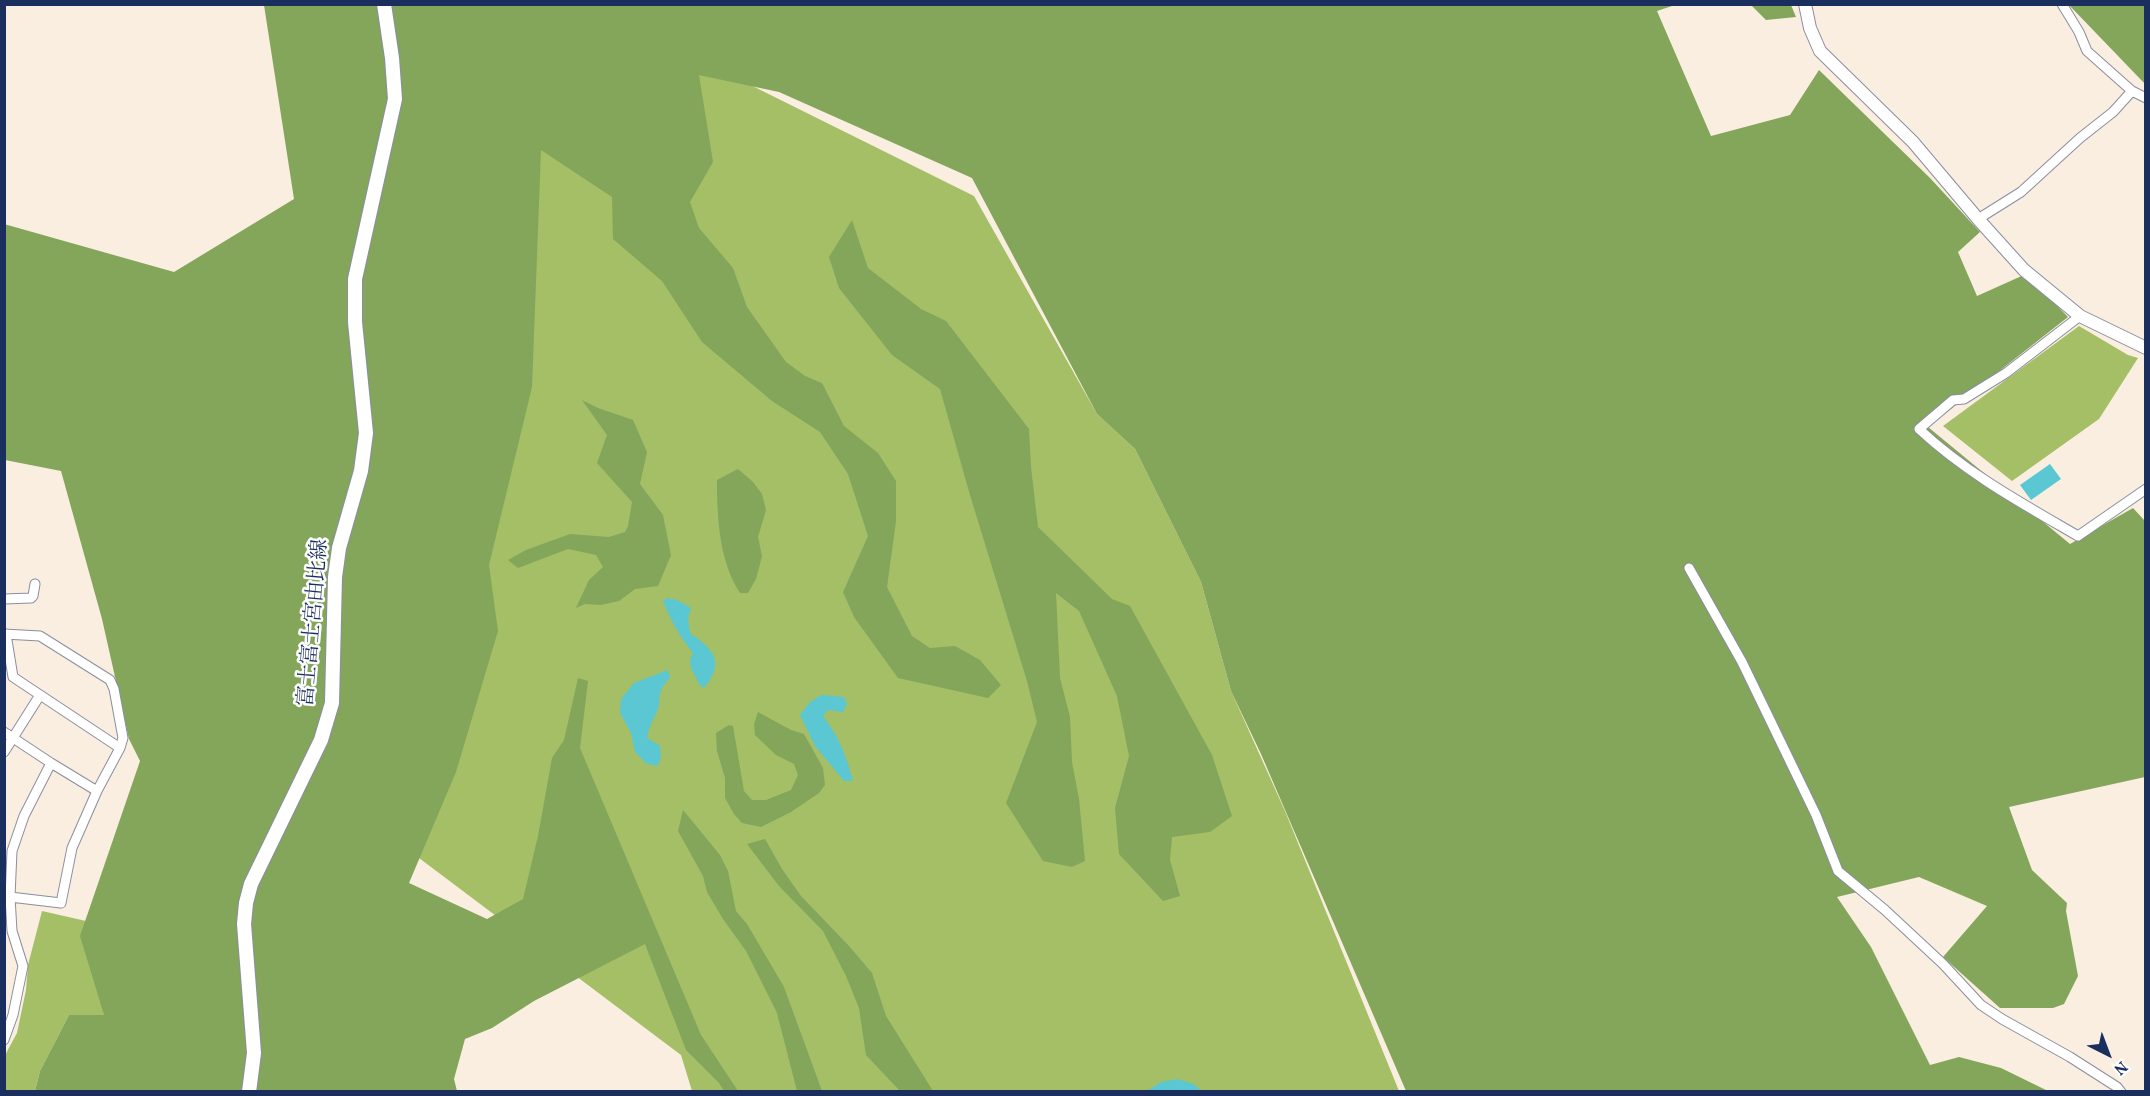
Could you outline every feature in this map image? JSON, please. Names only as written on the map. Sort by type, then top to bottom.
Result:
[{"type":"main road","name":"富士富士宮由比線","points":[[249,1092],[254,1053],[244,924],[246,903],[251,884],[321,740],[332,704],[335,577],[339,548],[361,471],[366,433],[356,322],[356,279],[395,99],[392,57],[384,4]]},
{"type":"street","points":[[1805,4],[1810,28],[1820,51],[1913,142],[2024,270],[2080,316],[2145,348]]},
{"type":"street","points":[[2062,4],[2079,32],[2087,51],[2132,91],[2145,98]]},
{"type":"street","points":[[1978,219],[2020,192],[2080,138],[2114,112],[2132,91]]},
{"type":"street","points":[[2080,316],[2006,373],[1964,399],[1953,400],[1919,429],[1994,487],[2078,536],[2145,489]]},
{"type":"street","points":[[1689,568],[1742,662],[1815,815],[1838,871],[1885,910],[1943,964],[1981,1005],[2070,1057],[2117,1087],[2121,1092]]},
{"type":"street","points":[[4,599],[31,598],[35,584]]},
{"type":"street","points":[[10,897],[61,903],[72,848],[97,791],[120,748],[123,738],[114,689],[110,680],[40,636],[5,634],[13,676],[120,748]]},
{"type":"street","points":[[4,752],[40,695]]},
{"type":"street","points":[[4,732],[97,791]]},
{"type":"street","points":[[4,1040],[13,1015],[23,966],[12,931],[8,849],[51,763]]},
{"type":"green space","points":[[264,5],[1675,5],[1657,11],[1711,136],[1790,115],[1819,70],[1930,178],[1980,232],[1958,252],[1977,296],[2026,274],[2068,317],[1928,427],[2070,544],[2133,508],[2145,521],[2145,777],[2009,807],[2032,870],[2067,903],[2066,911],[2078,976],[2064,1004],[2053,1008],[2000,1008],[1943,957],[1987,906],[1919,877],[1837,897],[1871,947],[1930,1065],[1959,1057],[2001,1068],[2048,1091],[1406,1091],[1261,754],[1231,691],[1201,582],[1135,449],[1097,414],[972,178],[779,92],[699,75],[713,162],[690,202],[699,228],[733,268],[747,307],[786,362],[805,376],[822,383],[844,426],[878,453],[896,481],[896,521],[887,587],[912,636],[930,648],[955,646],[980,660],[1001,685],[988,698],[898,678],[854,617],[843,592],[868,536],[848,474],[820,432],[772,401],[702,342],[662,281],[613,239],[612,197],[541,150],[532,387],[489,565],[498,631],[456,772],[409,883],[487,919],[523,899],[538,836],[552,758],[564,740],[578,678],[588,681],[580,748],[701,1035],[738,1091],[724,1091],[686,1050],[645,944],[534,1001],[492,1028],[465,1039],[454,1079],[457,1091],[35,1091],[40,1071],[69,1015],[104,1015],[80,936],[140,761],[129,739],[102,619],[61,471],[5,460],[4,224],[174,272],[294,199]]},
{"type":"green space","points":[[1751,5],[1791,5],[1796,17],[1766,20]]},
{"type":"green space","points":[[2069,5],[2145,5],[2145,84]]},
{"type":"green space","points":[[688,54],[974,196],[1097,414],[1135,449],[1201,582],[1231,691],[1285,811],[1399,1091],[692,1091],[681,1055],[411,852],[535,142]]},
{"type":"green space","points":[[852,220],[868,268],[921,309],[946,321],[1029,429],[1038,527],[1112,599],[1130,606],[1212,755],[1232,816],[1210,832],[1172,837],[1170,860],[1180,896],[1163,901],[1119,854],[1115,808],[1129,756],[1117,696],[1079,611],[1056,593],[1060,678],[1070,717],[1072,762],[1079,799],[1085,861],[1072,867],[1043,861],[1006,803],[1037,722],[1027,681],[940,389],[892,355],[839,288],[829,257]]},
{"type":"green space","points":[[2079,326],[2128,355],[2138,358],[2099,419],[2012,481],[1943,426]]},
{"type":"green space","points":[[582,400],[633,420],[647,452],[640,484],[663,515],[671,555],[658,586],[635,589],[619,601],[601,605],[585,604],[576,608],[589,580],[603,567],[596,555],[568,549],[518,568],[508,560],[526,550],[570,534],[609,537],[625,532],[628,526],[632,502],[597,463],[607,435]]},
{"type":"green space","points":[[738,469],[753,482],[762,494],[766,510],[758,537],[762,556],[756,579],[748,593],[740,593],[733,580],[723,553],[719,524],[717,480]]},
{"type":"green space","points":[[758,712],[791,730],[804,734],[823,768],[825,785],[819,793],[791,812],[761,827],[742,823],[725,798],[725,778],[717,751],[716,733],[729,725],[733,726],[744,791],[752,800],[766,800],[791,790],[798,775],[794,764],[776,755],[755,735],[754,724]]},
{"type":"green space","points":[[683,810],[720,855],[728,871],[736,911],[747,924],[784,987],[822,1091],[797,1091],[777,1013],[746,951],[707,892],[703,876],[678,831]]},
{"type":"green space","points":[[765,839],[801,896],[872,973],[886,1016],[933,1091],[900,1091],[866,1055],[859,1008],[823,931],[779,886],[747,844]]},
{"type":"green space","points":[[42,911],[86,921],[104,1015],[69,1015],[40,1071],[35,1091],[5,1091],[4,1057],[17,1033],[26,990],[28,965]]},
{"type":"water","points":[[2050,464],[2061,479],[2031,500],[2020,485]]},
{"type":"water","points":[[667,598],[677,600],[691,608],[688,619],[690,633],[705,644],[714,656],[715,669],[705,687],[701,687],[691,668],[690,660],[693,653],[669,615],[663,601]]},
{"type":"water","points":[[668,670],[670,678],[660,693],[658,709],[647,738],[660,746],[661,756],[658,766],[647,764],[635,752],[631,733],[620,713],[621,699],[634,683]]},
{"type":"water","points":[[821,695],[844,697],[847,704],[843,712],[828,710],[823,716],[841,747],[853,781],[844,781],[815,746],[800,715],[809,703]]},
{"type":"water","points":[[1177,1079],[1194,1084],[1201,1091],[1147,1091],[1161,1082]]}]
